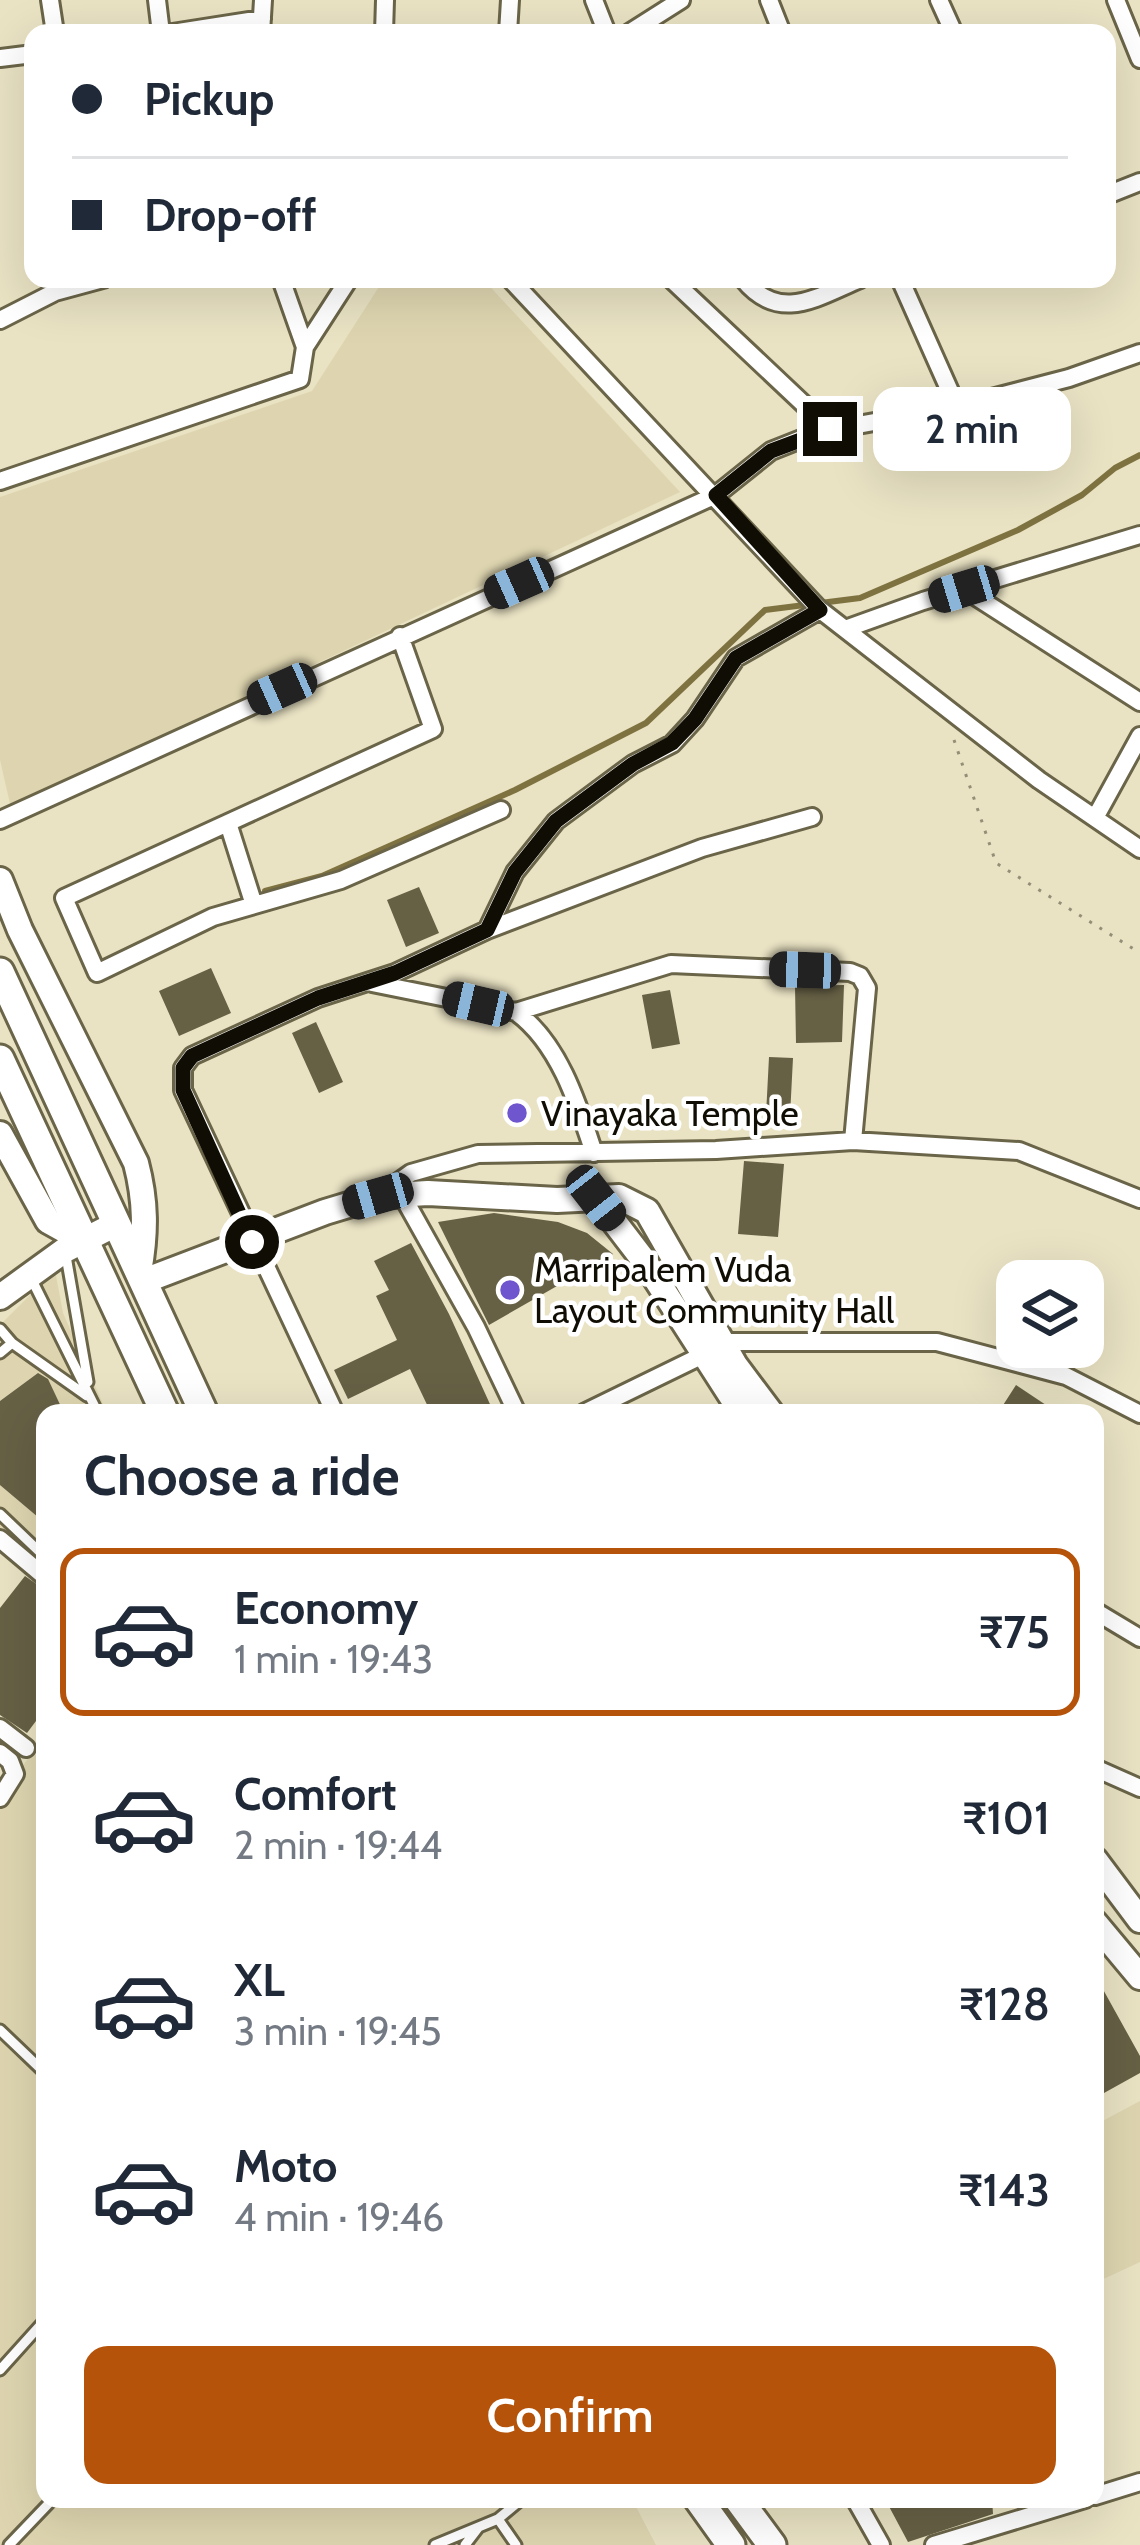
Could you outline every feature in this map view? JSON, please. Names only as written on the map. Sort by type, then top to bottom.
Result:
[{"type":"main road","points":[[0,972],[200,1404]]},
{"type":"main road","points":[[0,1059],[74,1246],[161,1404]]},
{"type":"main road","points":[[704,2508],[730,2545]]},
{"type":"main road","points":[[745,2508],[772,2545]]},
{"type":"street","points":[[642,24],[681,0]]},
{"type":"street","points":[[1116,0],[1140,59]]},
{"type":"street","points":[[223,24],[262,17]]},
{"type":"street","points":[[0,320],[69,288]]},
{"type":"street","points":[[284,288],[305,347]]},
{"type":"street","points":[[0,481],[300,379],[305,347],[343,288]]},
{"type":"street","points":[[519,288],[815,605],[946,709],[1140,849]]},
{"type":"street","points":[[680,288],[830,429]]},
{"type":"street","points":[[752,288],[777,304],[801,303],[838,288]]},
{"type":"street","points":[[904,288],[957,407]]},
{"type":"street","points":[[0,820],[716,495],[771,451],[830,429],[957,407],[1069,378],[1140,353]]},
{"type":"street","points":[[844,629],[1140,535]]},
{"type":"street","points":[[964,589],[1140,701]]},
{"type":"street","points":[[487,930],[515,872],[556,821],[633,764],[672,743],[695,719],[736,658],[815,605]]},
{"type":"street","points":[[400,636],[433,729],[64,898],[97,973],[213,917],[341,880],[501,810]]},
{"type":"street","points":[[1095,818],[1140,736]]},
{"type":"street","points":[[331,1404],[183,1090],[183,1068],[192,1056],[318,998],[440,954],[487,930],[702,848],[812,817]]},
{"type":"street","points":[[228,823],[254,905]]},
{"type":"street","points":[[0,880],[20,930],[136,1163],[145,1199],[142,1276],[252,1242],[325,1212],[390,1195],[619,1197],[647,1211],[738,1404]]},
{"type":"street","points":[[516,1012],[671,964],[850,972],[860,976],[866,988],[853,1142]]},
{"type":"street","points":[[367,982],[516,1012],[536,1027],[566,1081],[594,1153]]},
{"type":"street","points":[[0,1134],[48,1221],[74,1246]]},
{"type":"street","points":[[390,1195],[411,1173],[478,1154],[853,1142],[1019,1151],[1140,1198]]},
{"type":"street","points":[[390,1195],[476,1327],[513,1404]]},
{"type":"street","points":[[0,1297],[74,1246],[116,1225]]},
{"type":"street","points":[[602,1404],[714,1348],[937,1342],[1066,1376],[1140,1414]]},
{"type":"street","points":[[714,1348],[763,1404]]},
{"type":"street","points":[[0,1539],[36,1569]]},
{"type":"street","points":[[1104,1616],[1140,1638]]},
{"type":"street","points":[[0,1727],[26,1748]]},
{"type":"street","points":[[0,1753],[15,1774],[0,1798]]},
{"type":"street","points":[[1104,1772],[1140,1788]]},
{"type":"street","points":[[1104,1872],[1140,1920]]},
{"type":"street","points":[[1104,1933],[1140,1977]]},
{"type":"street","points":[[1104,2493],[1140,2482]]},
{"type":"street","points":[[860,2508],[881,2545]]},
{"type":"street","points":[[934,2545],[1055,2508]]},
{"type":"lane","points":[[74,1246],[91,1399]]},
{"type":"lane","points":[[30,1274],[94,1404]]},
{"type":"lane","points":[[0,1329],[91,1399]]},
{"type":"lane","points":[[0,1353],[12,1342]]},
{"type":"lane","points":[[0,1514],[36,1548]]},
{"type":"lane","points":[[0,2030],[36,2064]]},
{"type":"lane","points":[[0,2370],[36,2330]]},
{"type":"lane","points":[[9,2545],[44,2508]]},
{"type":"lane","points":[[435,2545],[498,2519],[512,2508]]},
{"type":"lane","points":[[498,2519],[516,2545]]},
{"type":"lane","points":[[465,2545],[478,2528]]},
{"type":"path","points":[[946,709],[960,764],[996,863],[1140,953]]},
{"type":"shaded area","points":[[378,288],[491,288],[680,492],[11,808],[0,760],[0,497],[312,391]]},
{"type":"shaded area","points":[[55,1270],[63,1313],[103,1404],[36,1404],[36,1560],[0,1531],[0,1325]]},
{"type":"shaded area","points":[[36,1748],[36,2508],[637,2508],[656,2545],[0,2545],[0,1796]]},
{"type":"shaded area","points":[[1140,2101],[1140,2262],[1104,2279],[1104,2120]]},
{"type":"building","points":[[419,887],[439,933],[406,947],[387,900]]},
{"type":"building","points":[[211,968],[231,1013],[179,1036],[159,991]]},
{"type":"building","points":[[844,985],[842,1042],[796,1043],[795,986]]},
{"type":"building","points":[[670,990],[680,1044],[652,1049],[642,995]]},
{"type":"building","points":[[316,1022],[343,1082],[319,1093],[292,1033]]},
{"type":"building","points":[[769,1057],[793,1058],[790,1116],[766,1115]]},
{"type":"building","points":[[744,1161],[784,1164],[778,1237],[738,1234]]},
{"type":"building","name":"Marripalem Vuda Layout Community Hall","points":[[494,1213],[558,1222],[587,1233],[613,1254],[489,1325],[438,1222]]},
{"type":"building","points":[[411,1243],[490,1404],[427,1404],[410,1369],[348,1399],[334,1370],[397,1340],[376,1296],[389,1290],[374,1261]]},
{"type":"building","points":[[38,1373],[48,1379],[60,1404],[36,1404],[36,1515],[0,1485],[0,1401]]},
{"type":"building","points":[[1016,1385],[1044,1404],[1004,1404]]},
{"type":"building","points":[[25,1576],[36,1584],[36,1721],[27,1733],[0,1715],[0,1608]]},
{"type":"building","points":[[1104,1991],[1140,2056],[1140,2073],[1104,2093]]},
{"type":"building","points":[[890,2508],[993,2508],[993,2514],[908,2542]]},
{"type":"waterway","points":[[265,891],[322,876],[515,790],[646,723],[765,610],[860,598],[1018,530],[1082,495],[1140,455]]},
{"type":"place","name":"Vinayaka Temple","points":[[517,1113]]},
{"type":"place","name":"Marripalem Vuda Layout Community Hall","points":[[510,1290]]},
{"type":"route","points":[[252,1242],[183,1090],[183,1068],[192,1056],[318,998],[395,973],[487,930],[515,872],[556,821],[633,764],[672,743],[695,719],[736,658],[820,610],[716,495],[771,451],[830,429]]}]
